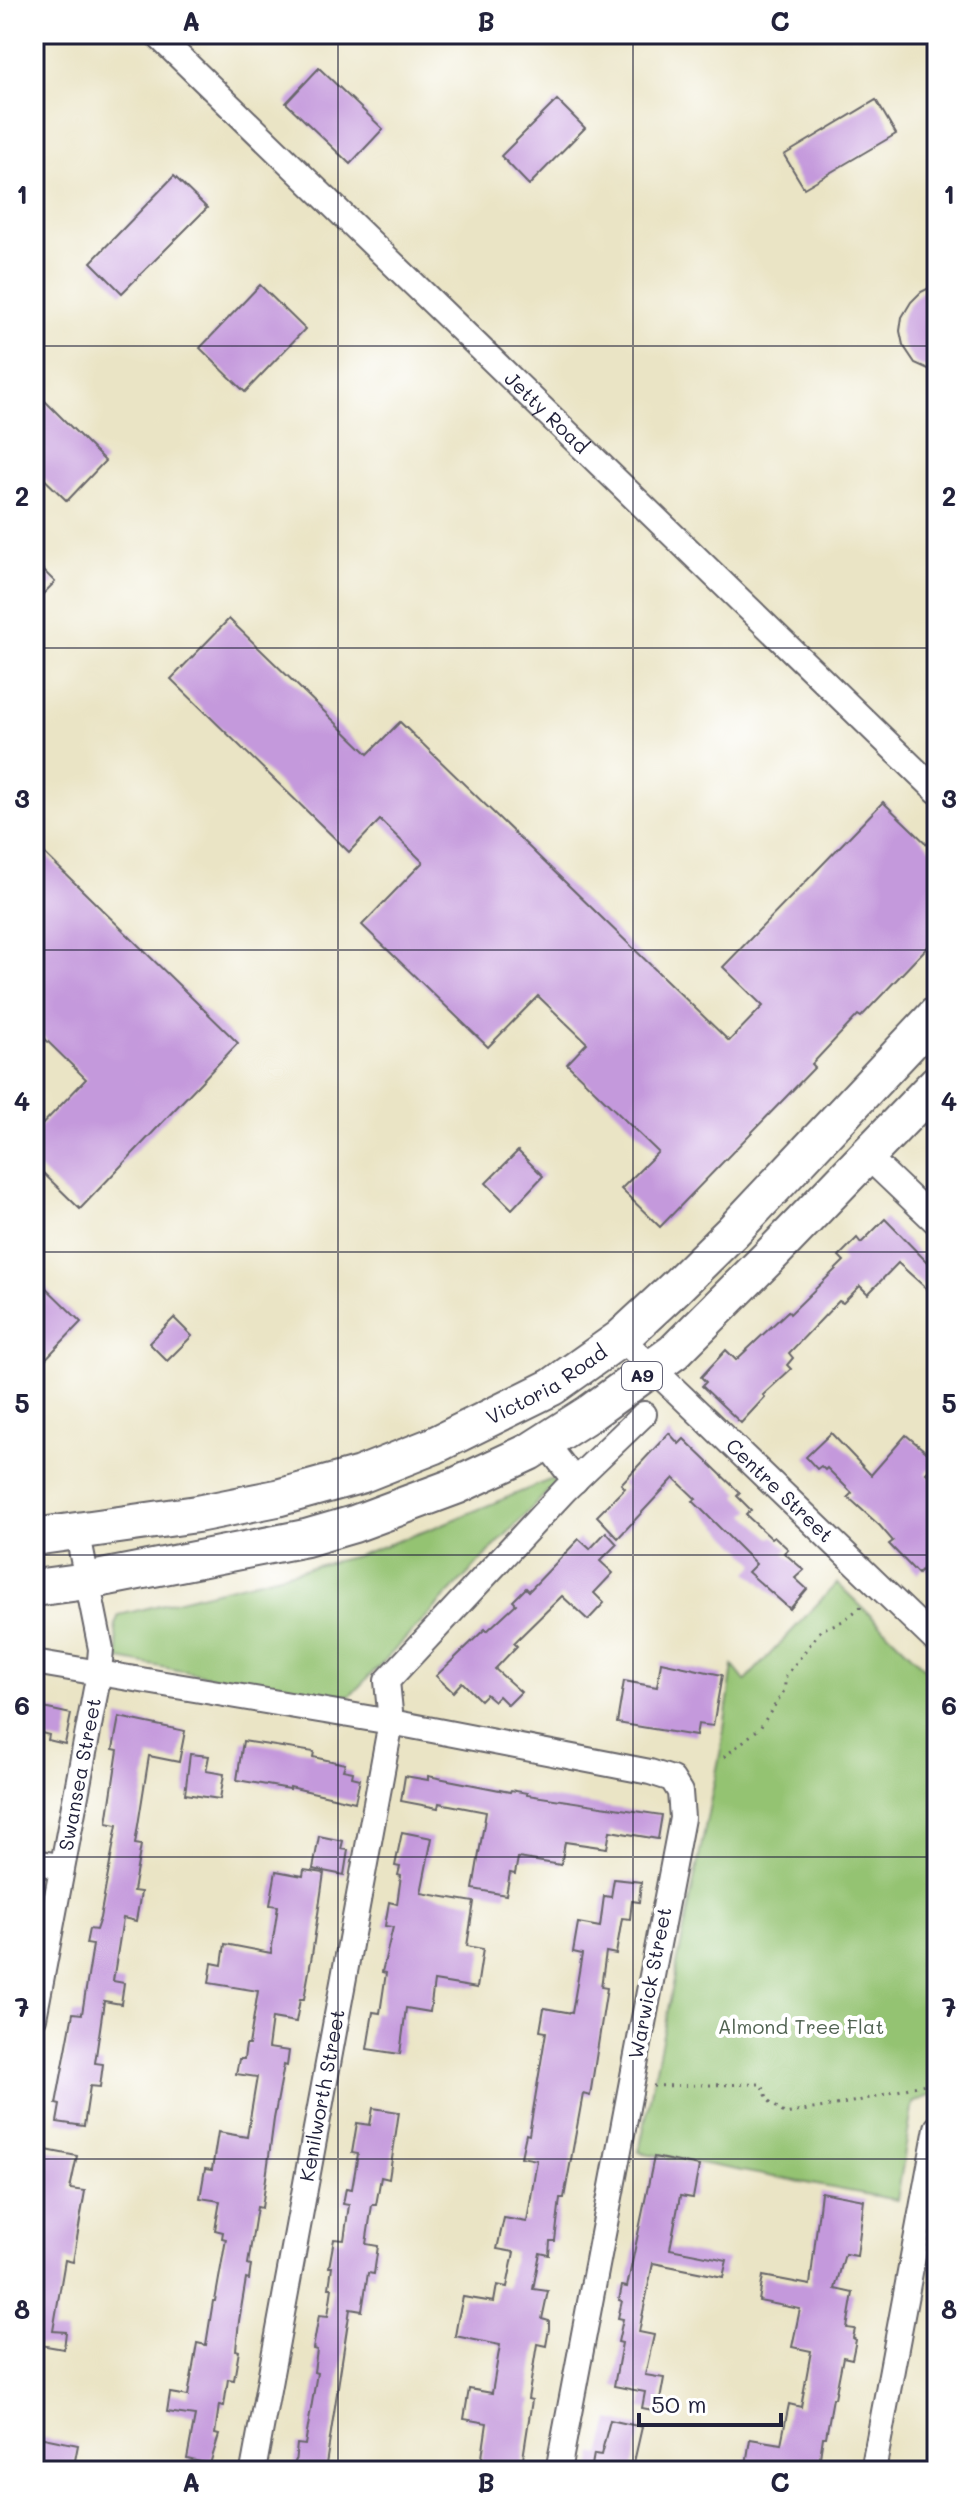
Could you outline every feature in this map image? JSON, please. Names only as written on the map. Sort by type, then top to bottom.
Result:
[{"type":"highway","name":"Victoria Road","points":[[34,1537],[197,1514],[277,1498],[360,1475],[433,1446],[552,1387],[621,1338],[732,1232],[937,1014]]},
{"type":"highway","name":"A9","points":[[34,1588],[87,1581],[306,1538],[354,1524],[456,1486],[529,1452],[590,1413],[674,1352],[937,1083]]},
{"type":"street","name":"Jetty Road","points":[[156,34],[937,791]]},
{"type":"street","points":[[867,1156],[937,1223]]},
{"type":"street","name":"Centre Street","points":[[621,1338],[937,1642]]},
{"type":"street","points":[[34,1662],[391,1722],[387,1681],[575,1481],[644,1414]]},
{"type":"street","points":[[545,1442],[575,1481]]},
{"type":"street","name":"Swansea Street","points":[[34,2018],[99,1673],[101,1649],[77,1530]]},
{"type":"street","name":"Kenilworth Street","points":[[253,2471],[391,1722]]},
{"type":"street","name":"Warwick Street","points":[[391,1722],[650,1772],[672,1779],[680,1792],[682,1818],[558,2471]]},
{"type":"street","points":[[34,1862],[61,1866]]},
{"type":"street","points":[[873,2471],[937,2128]]},
{"type":"path","points":[[724,1757],[760,1728],[784,1691],[786,1676],[821,1630],[843,1621],[862,1606]]},
{"type":"path","points":[[652,2086],[762,2084],[768,2100],[785,2114],[858,2101],[937,2081]]},
{"type":"green space","points":[[552,1479],[555,1484],[350,1696],[330,1699],[119,1659],[115,1624],[119,1615],[356,1556]]},
{"type":"green space","name":"Almond Tree Flat","points":[[837,1583],[937,1680],[937,2092],[913,2103],[897,2200],[639,2152],[721,1749],[733,1666],[745,1681]]},
{"type":"building","points":[[319,68],[383,129],[350,164],[286,103]]},
{"type":"building","points":[[557,100],[585,128],[529,185],[501,156]]},
{"type":"building","points":[[876,100],[896,134],[804,188],[784,155]]},
{"type":"building","points":[[174,176],[207,208],[122,293],[91,262]]},
{"type":"building","points":[[937,284],[937,373],[915,363],[903,345],[900,331],[902,317],[911,302],[921,292]]},
{"type":"building","points":[[260,285],[305,329],[245,392],[200,348]]},
{"type":"building","points":[[34,390],[105,461],[67,501],[34,469]]},
{"type":"building","points":[[34,561],[55,582],[34,603]]},
{"type":"building","points":[[229,619],[368,754],[400,722],[729,1041],[763,1006],[723,967],[883,802],[937,854],[937,937],[861,1017],[858,1015],[812,1064],[815,1067],[660,1227],[621,1189],[658,1152],[567,1064],[587,1043],[538,996],[488,1047],[362,925],[423,862],[380,820],[349,852],[171,679]]},
{"type":"building","points":[[34,843],[238,1043],[80,1209],[34,1164],[34,1133],[86,1079],[34,1028]]},
{"type":"building","points":[[518,1151],[543,1176],[512,1209],[486,1183]]},
{"type":"building","points":[[885,1219],[927,1262],[937,1251],[937,1298],[898,1263],[868,1294],[860,1286],[843,1303],[839,1301],[789,1353],[793,1358],[787,1365],[791,1369],[763,1395],[765,1397],[741,1423],[702,1386],[706,1382],[701,1377],[726,1350],[736,1360],[788,1311],[790,1314],[844,1261],[839,1256],[857,1238],[861,1243]]},
{"type":"building","points":[[34,1276],[81,1322],[34,1371]]},
{"type":"building","points":[[174,1318],[192,1336],[167,1361],[149,1343]]},
{"type":"building","points":[[669,1433],[679,1444],[684,1439],[740,1493],[737,1496],[751,1510],[746,1515],[788,1549],[784,1553],[804,1570],[795,1578],[807,1589],[790,1609],[748,1572],[756,1564],[674,1478],[618,1538],[597,1516],[625,1488],[621,1484]]},
{"type":"building","points":[[831,1433],[871,1475],[906,1435],[937,1461],[926,1473],[937,1483],[937,1522],[930,1530],[937,1536],[937,1564],[930,1572],[924,1567],[918,1574],[889,1544],[893,1541],[880,1526],[848,1497],[852,1493],[827,1468],[825,1470],[821,1466],[817,1469],[806,1457]]},
{"type":"building","points":[[606,1532],[617,1544],[600,1561],[613,1573],[594,1593],[604,1603],[588,1620],[562,1596],[514,1643],[517,1646],[495,1669],[521,1692],[508,1705],[499,1696],[494,1701],[486,1694],[480,1700],[462,1682],[453,1692],[436,1676],[516,1604],[513,1601],[526,1588],[529,1591],[579,1539],[590,1549]]},
{"type":"building","points":[[661,1662],[722,1675],[713,1726],[698,1724],[696,1736],[617,1723],[624,1681],[657,1687]]},
{"type":"building","points":[[34,1706],[71,1714],[65,1744],[48,1740],[49,1735],[34,1731]]},
{"type":"building","points":[[119,1717],[185,1731],[179,1762],[149,1756],[135,1844],[141,1845],[133,1891],[141,1892],[136,1921],[123,1918],[113,1981],[124,1983],[121,2004],[104,2001],[95,2063],[103,2064],[100,2087],[90,2086],[84,2126],[57,2122],[60,2105],[56,2104],[73,2013],[82,2014],[93,1945],[86,1944],[89,1929],[96,1930],[100,1918],[117,1825],[107,1823],[118,1750],[113,1749]]},
{"type":"building","points":[[243,1741],[314,1752],[313,1757],[345,1764],[343,1770],[353,1772],[352,1777],[360,1779],[355,1802],[290,1787],[237,1780]]},
{"type":"building","points":[[190,1754],[209,1756],[206,1771],[224,1774],[220,1799],[185,1794]]},
{"type":"building","points":[[405,1776],[428,1780],[428,1776],[527,1795],[662,1815],[658,1839],[610,1831],[607,1848],[565,1842],[561,1865],[518,1858],[515,1874],[510,1873],[506,1895],[473,1889],[486,1812],[439,1803],[438,1808],[401,1801]]},
{"type":"building","points":[[402,1832],[432,1838],[421,1893],[474,1902],[467,1946],[483,1949],[477,1988],[434,1981],[430,2012],[406,2008],[400,2054],[367,2049],[373,2012],[380,2013],[386,1973],[382,1972],[393,1927],[385,1926],[389,1902],[397,1904],[401,1876],[398,1875],[400,1867],[395,1866]]},
{"type":"building","points":[[319,1836],[343,1841],[341,1849],[348,1850],[344,1875],[313,1869]]},
{"type":"building","points":[[304,1870],[324,1873],[312,1955],[304,1999],[300,1999],[296,2022],[272,2018],[268,2048],[289,2051],[287,2066],[284,2065],[274,2119],[262,2208],[257,2207],[248,2264],[251,2265],[249,2280],[246,2279],[239,2321],[236,2350],[239,2351],[234,2380],[228,2379],[224,2406],[219,2405],[215,2434],[219,2435],[210,2464],[187,2459],[195,2416],[167,2412],[170,2393],[188,2396],[197,2343],[206,2345],[226,2239],[222,2238],[223,2232],[215,2230],[220,2201],[200,2198],[205,2169],[212,2170],[218,2132],[247,2137],[257,2077],[236,2074],[239,2059],[244,2059],[246,2045],[249,2045],[258,1991],[209,1983],[212,1963],[222,1965],[225,1944],[271,1953],[278,1906],[270,1905],[276,1871],[303,1876]]},
{"type":"building","points":[[614,1879],[641,1882],[639,1902],[632,1901],[630,1919],[622,1918],[616,1954],[606,1952],[601,1987],[607,1988],[590,2096],[583,2094],[564,2198],[560,2198],[555,2241],[550,2241],[549,2255],[540,2253],[533,2289],[548,2291],[542,2319],[549,2321],[549,2329],[546,2346],[537,2344],[521,2471],[480,2471],[487,2423],[464,2419],[469,2389],[492,2393],[500,2345],[455,2336],[458,2319],[463,2297],[494,2302],[497,2285],[507,2287],[514,2252],[497,2249],[504,2218],[527,2222],[537,2160],[521,2157],[526,2134],[529,2135],[546,2032],[540,2031],[544,2008],[572,2013],[582,1954],[573,1952],[578,1923],[600,1927],[604,1896],[611,1897]]},
{"type":"building","points":[[373,2108],[399,2112],[389,2179],[381,2177],[376,2205],[372,2205],[366,2244],[378,2246],[374,2274],[368,2273],[362,2311],[350,2309],[325,2471],[297,2471],[297,2444],[305,2445],[317,2373],[314,2372],[317,2350],[313,2349],[319,2315],[328,2316],[332,2288],[329,2288],[332,2267],[329,2267],[334,2239],[344,2240],[349,2205],[343,2204],[346,2188],[352,2189],[358,2154],[352,2153],[357,2123],[370,2125]]},
{"type":"building","points":[[46,2150],[77,2156],[70,2189],[85,2191],[73,2262],[65,2260],[53,2331],[66,2332],[64,2349],[34,2344],[34,2239]]},
{"type":"building","points":[[654,2157],[699,2166],[693,2198],[680,2196],[670,2249],[727,2260],[723,2277],[653,2263],[639,2332],[654,2335],[645,2375],[664,2378],[658,2411],[642,2408],[645,2392],[614,2386],[622,2343],[618,2342],[623,2319],[618,2318],[622,2301],[619,2300],[622,2286],[627,2287]]},
{"type":"building","points":[[821,2192],[864,2200],[857,2256],[845,2254],[835,2289],[853,2293],[847,2328],[855,2329],[852,2359],[843,2357],[818,2471],[745,2471],[750,2439],[781,2444],[789,2404],[801,2407],[811,2351],[792,2347],[800,2309],[759,2301],[763,2276],[810,2285]]},
{"type":"building","points":[[610,2420],[642,2427],[632,2471],[591,2471],[594,2454],[601,2455]]},
{"type":"building","points":[[34,2436],[78,2445],[73,2471],[34,2471]]}]
